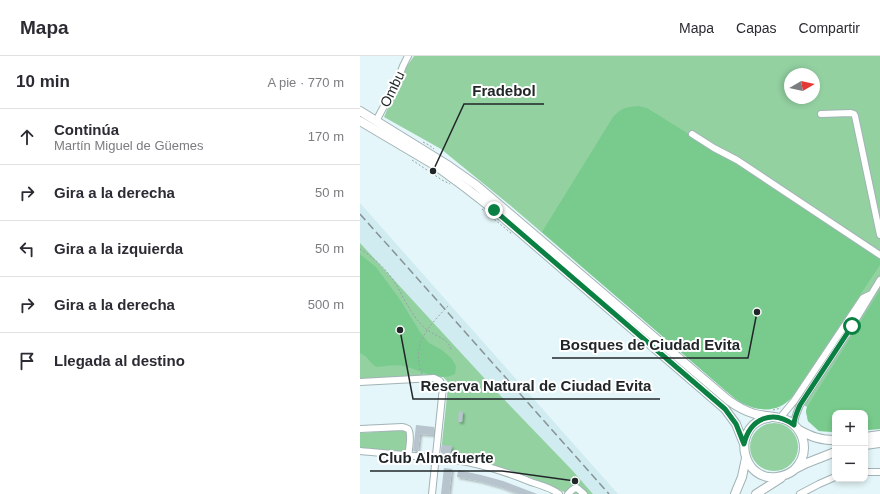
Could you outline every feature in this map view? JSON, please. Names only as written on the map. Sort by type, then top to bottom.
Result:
[{"type":"main road","points":[[360,111],[449,166],[476,185],[728,400],[746,411],[762,416],[788,420],[797,428],[814,438],[832,440]]},
{"type":"main road","points":[[360,121],[436,166],[494,210],[725,409],[736,424],[744,444]]},
{"type":"main road","points":[[776,417],[763,419],[749,430],[744,444],[744,452],[751,466],[757,472],[765,476],[783,476]]},
{"type":"main road","points":[[793,470],[801,460],[804,452],[802,435],[797,428]]},
{"type":"main road","points":[[868,437],[880,435]]},
{"type":"main road","points":[[868,445],[880,443]]},
{"type":"main road","points":[[756,494],[793,470],[832,453]]},
{"type":"main road","points":[[735,494],[742,476],[746,458]]},
{"type":"street","name":"Ombu","points":[[376,121],[396,84],[408,56]]},
{"type":"street","points":[[821,114],[851,113],[855,116],[880,235]]},
{"type":"street","points":[[692,134],[714,148],[743,163],[880,254]]},
{"type":"street","points":[[797,428],[794,420],[800,405],[852,326],[880,280]]},
{"type":"street","points":[[776,417],[794,401],[863,298],[871,294]]},
{"type":"street","points":[[360,382],[434,378],[440,381],[442,387],[432,494]]},
{"type":"street","points":[[360,429],[406,428],[410,433],[408,456]]},
{"type":"street","points":[[360,451],[435,458],[476,464],[526,480],[553,490],[559,494]]},
{"type":"street","points":[[868,472],[880,472]]},
{"type":"street","points":[[800,494],[832,478]]},
{"type":"street","points":[[568,494],[571,490],[577,488],[584,494]]},
{"type":"path","points":[[409,157],[442,180],[452,185]]},
{"type":"path","points":[[479,207],[514,236]]},
{"type":"path","points":[[360,249],[371,256],[390,276],[419,322],[427,330],[448,342],[451,346],[451,350]]},
{"type":"path","points":[[423,376],[418,351],[420,342],[434,321],[449,306]]},
{"type":"shaded area","points":[[360,203],[618,494],[593,494],[362,246],[360,243]]},
{"type":"green space","points":[[414,56],[880,56],[880,429],[868,430],[868,410],[832,410],[832,432],[819,431],[808,421],[806,412],[807,407],[792,397],[781,406],[770,409],[750,407],[741,403],[511,206],[441,149],[384,117],[405,69]]},
{"type":"green space","points":[[638,106],[647,108],[880,254],[880,265],[792,397],[781,406],[763,409],[750,407],[741,403],[542,232],[613,117],[624,108]]},
{"type":"green space","points":[[360,243],[593,494],[569,494],[527,476],[500,467],[444,455],[441,452],[448,387],[447,381],[443,377],[434,375],[360,379]]},
{"type":"green space","points":[[360,254],[376,267],[429,343],[442,350],[452,359],[456,366],[455,374],[442,377],[400,365],[377,367],[372,364],[366,356],[360,353]]},
{"type":"green space","points":[[880,290],[880,429],[868,430],[868,410],[832,410],[832,432],[819,431],[808,421],[806,411],[807,407]]},
{"type":"green space","points":[[774,423],[783,425],[791,430],[796,438],[798,447],[796,456],[791,464],[783,469],[774,471],[765,469],[757,464],[752,456],[750,447],[752,438],[757,430],[765,425]]},
{"type":"green space","points":[[404,430],[408,433],[405,451],[360,449],[360,433]]},
{"type":"building","points":[[459,411],[463,412],[462,422],[458,422]]},
{"type":"building","points":[[416,425],[434,427],[434,435],[420,434],[418,451],[413,451]]},
{"type":"building","points":[[442,445],[452,446],[450,455],[443,454],[441,452]]},
{"type":"building","points":[[444,468],[452,469],[449,494],[441,494]]},
{"type":"building","points":[[458,470],[503,481],[537,494],[519,494],[479,481],[457,477]]},
{"type":"railway","points":[[360,214],[609,494]]},
{"type":"place","name":"Fradebol","points":[[433,171]]},
{"type":"place","name":"Bosques de Ciudad Evita","points":[[757,312]]},
{"type":"place","name":"Reserva Natural de Ciudad Evita","points":[[400,330]]},
{"type":"place","name":"Club Almafuerte","points":[[575,481]]},
{"type":"route","points":[[494,210],[725,409],[736,424],[744,444],[749,430],[763,419],[772,417],[780,418],[788,420],[794,425],[794,420],[800,405],[852,326]]}]
